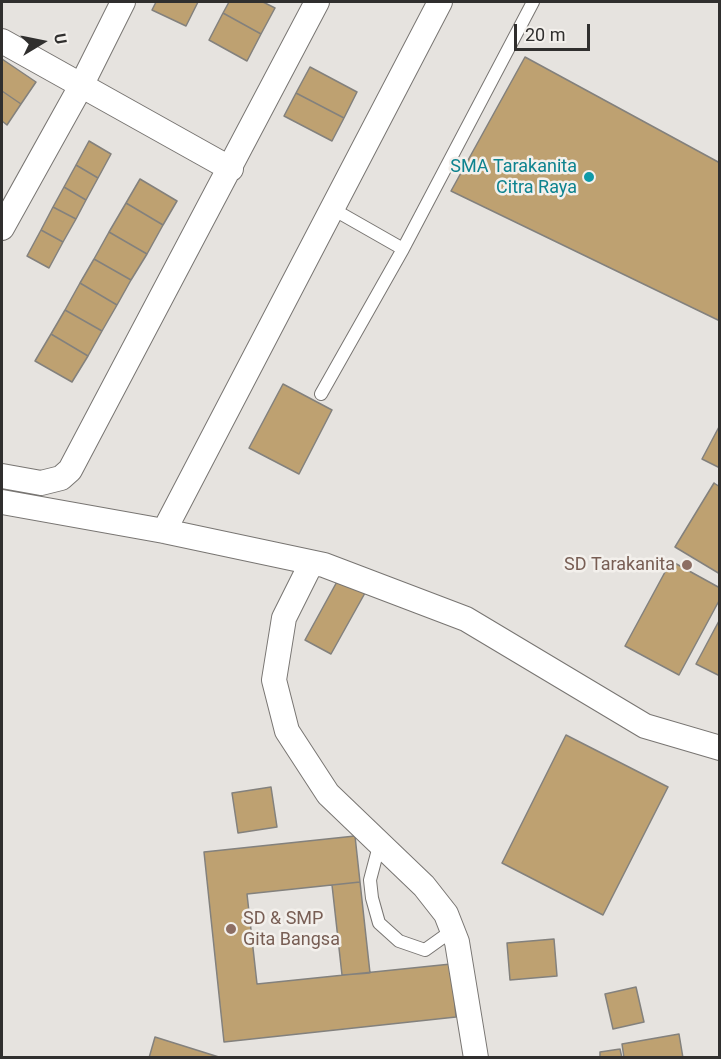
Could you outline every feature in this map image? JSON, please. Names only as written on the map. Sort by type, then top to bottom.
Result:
[{"type":"street","points":[[2,228],[81,86],[123,2]]},
{"type":"street","points":[[2,476],[41,483],[61,478],[70,470],[231,169],[317,2]]},
{"type":"street","points":[[164,531],[440,2]]},
{"type":"street","points":[[2,41],[231,169]]},
{"type":"street","points":[[2,502],[164,531],[324,566],[466,619],[645,726],[720,748]]},
{"type":"street","points":[[311,564],[284,618],[274,680],[287,731],[328,794],[380,842],[436,900],[453,930],[476,1058]]},
{"type":"lane","points":[[321,394],[403,249],[533,2]]},
{"type":"lane","points":[[331,208],[403,249]]},
{"type":"lane","points":[[380,842],[370,880],[379,923],[399,941],[425,950],[453,930]]},
{"type":"building","points":[[156,2],[198,2],[186,26],[152,10]]},
{"type":"building","points":[[229,2],[263,2],[275,8],[261,34],[223,13]]},
{"type":"building","points":[[223,13],[261,34],[247,61],[209,40]]},
{"type":"building","name":"SMA Tarakanita Citra Raya","points":[[525,57],[720,163],[720,321],[451,191]]},
{"type":"building","points":[[2,59],[36,82],[21,104],[2,91]]},
{"type":"building","points":[[310,67],[357,92],[344,118],[296,93]]},
{"type":"building","points":[[2,91],[21,104],[7,125],[2,121]]},
{"type":"building","points":[[296,93],[344,118],[332,141],[284,116]]},
{"type":"building","points":[[89,141],[111,154],[98,178],[76,165]]},
{"type":"building","points":[[76,165],[98,178],[86,200],[64,187]]},
{"type":"building","points":[[140,179],[177,201],[163,225],[126,203]]},
{"type":"building","points":[[64,187],[86,200],[76,219],[53,207]]},
{"type":"building","points":[[126,203],[163,225],[147,254],[109,232]]},
{"type":"building","points":[[53,207],[76,219],[63,242],[41,230]]},
{"type":"building","points":[[41,230],[63,242],[49,268],[27,256]]},
{"type":"building","points":[[109,232],[147,254],[131,280],[94,259]]},
{"type":"building","points":[[94,259],[131,280],[117,305],[80,283]]},
{"type":"building","points":[[80,283],[117,305],[102,331],[65,310]]},
{"type":"building","points":[[65,310],[102,331],[88,356],[51,334]]},
{"type":"building","points":[[51,334],[88,356],[72,382],[35,361]]},
{"type":"building","points":[[283,384],[332,410],[299,474],[249,448]]},
{"type":"building","points":[[720,425],[720,468],[702,459]]},
{"type":"building","points":[[714,483],[720,487],[720,574],[675,547]]},
{"type":"building","points":[[671,561],[720,588],[720,599],[679,675],[625,646]]},
{"type":"building","points":[[339,578],[365,593],[331,654],[305,640]]},
{"type":"building","points":[[720,619],[720,676],[696,664]]},
{"type":"building","points":[[566,735],[668,787],[603,915],[502,863]]},
{"type":"building","points":[[271,787],[277,827],[238,833],[232,793]]},
{"type":"building","name":"SD & SMP Gita Bangsa","points":[[355,836],[360,882],[247,894],[257,984],[451,964],[456,1017],[224,1042],[204,852]]},
{"type":"building","points":[[360,882],[370,973],[342,975],[332,885]]},
{"type":"building","points":[[554,939],[557,976],[510,980],[507,943]]},
{"type":"building","points":[[636,987],[644,1022],[613,1029],[605,994]]},
{"type":"building","points":[[679,1034],[683,1058],[624,1058],[622,1044]]},
{"type":"building","points":[[155,1037],[222,1058],[149,1058]]},
{"type":"building","points":[[620,1049],[622,1058],[600,1058],[600,1052]]},
{"type":"place","name":"SMA Tarakanita Citra Raya","points":[[589,177]]},
{"type":"place","name":"SD Tarakanita","points":[[687,565]]},
{"type":"place","name":"SD & SMP Gita Bangsa","points":[[231,929]]}]
